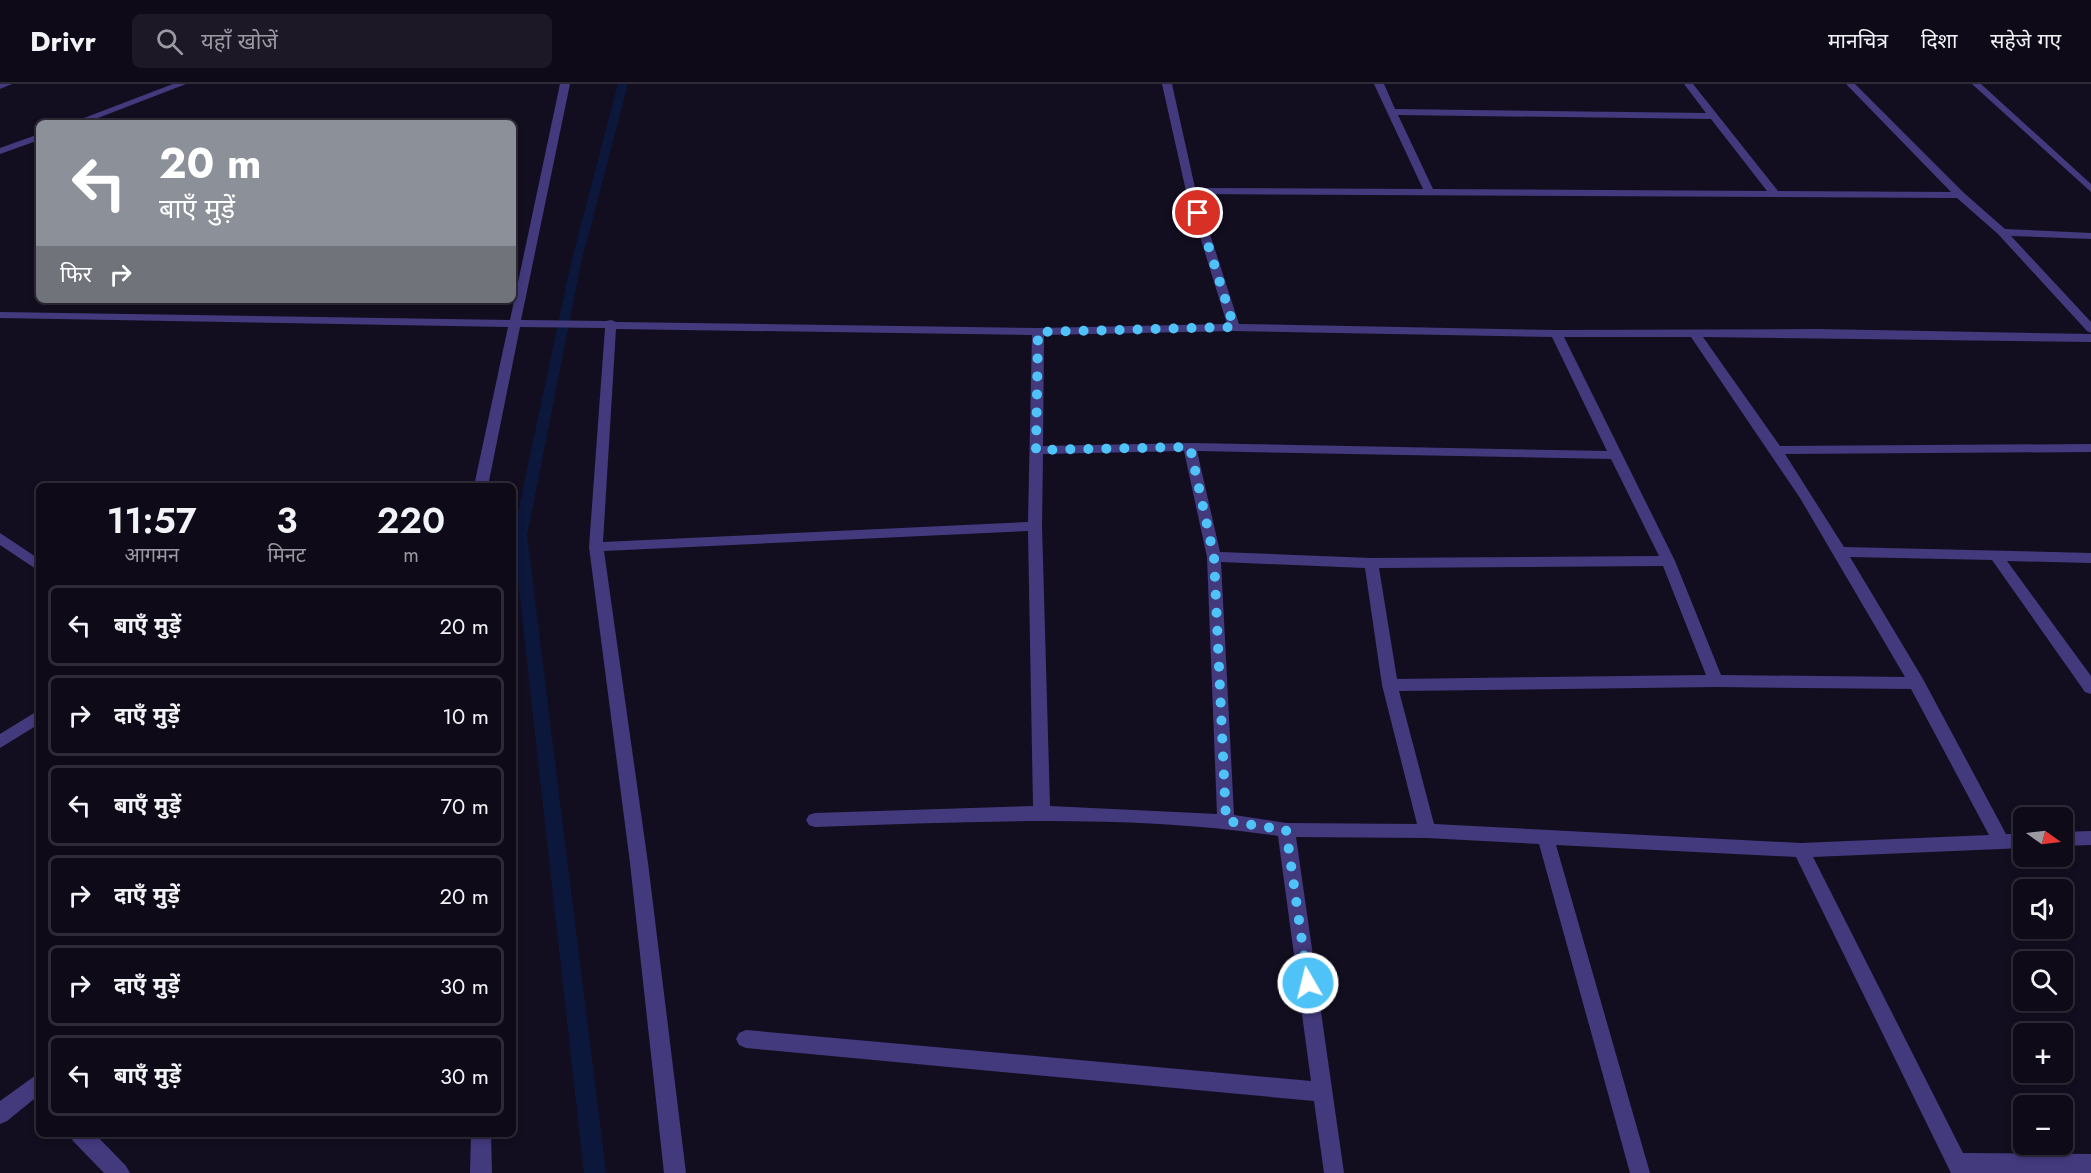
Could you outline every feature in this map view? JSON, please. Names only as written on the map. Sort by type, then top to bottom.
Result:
[{"type":"street","points":[[0,86],[7,84]]},
{"type":"street","points":[[84,120],[181,84]]},
{"type":"street","points":[[483,483],[565,84]]},
{"type":"street","points":[[1167,84],[1191,191],[1234,327]]},
{"type":"street","points":[[1378,84],[1429,192]]},
{"type":"street","points":[[1688,84],[1775,194]]},
{"type":"street","points":[[1850,84],[1960,195],[2002,232],[2091,329]]},
{"type":"street","points":[[1976,84],[2091,189]]},
{"type":"street","points":[[1392,112],[1712,116]]},
{"type":"street","points":[[0,151],[36,138]]},
{"type":"street","points":[[1191,191],[1960,195]]},
{"type":"street","points":[[2002,232],[2091,236]]},
{"type":"street","points":[[0,315],[517,324],[611,323],[1038,332],[1234,327],[1556,334],[1818,333],[2091,338]]},
{"type":"street","points":[[611,323],[596,547],[639,863],[675,1173]]},
{"type":"street","points":[[1038,332],[1035,526],[1042,813]]},
{"type":"street","points":[[1556,334],[1668,561],[1716,681]]},
{"type":"street","points":[[1695,334],[1777,450],[1917,683],[2001,842]]},
{"type":"street","points":[[1036,450],[1190,447],[1617,455]]},
{"type":"street","points":[[1190,447],[1214,557],[1226,821]]},
{"type":"street","points":[[1777,450],[2091,448]]},
{"type":"street","points":[[596,547],[1035,526]]},
{"type":"street","points":[[0,538],[36,565]]},
{"type":"street","points":[[1838,552],[2091,558]]},
{"type":"street","points":[[1995,554],[2091,688]]},
{"type":"street","points":[[1214,557],[1371,563],[1668,561]]},
{"type":"street","points":[[1371,563],[1390,684],[1426,831]]},
{"type":"street","points":[[1390,684],[1716,681],[1917,683]]},
{"type":"street","points":[[0,742],[36,718]]},
{"type":"street","points":[[815,820],[1042,813],[1226,821],[1286,830],[1426,831],[1801,850],[2013,841]]},
{"type":"street","points":[[1286,830],[1334,1173]]},
{"type":"street","points":[[1545,836],[1640,1173]]},
{"type":"street","points":[[2073,839],[2091,838]]},
{"type":"street","points":[[1801,850],[1959,1168],[2091,1164]]},
{"type":"street","points":[[746,1039],[1324,1092]]},
{"type":"street","points":[[0,1114],[36,1088]]},
{"type":"street","points":[[83,1137],[119,1173]]},
{"type":"street","points":[[481,1137],[481,1173]]},
{"type":"waterway","points":[[595,1173],[520,536],[576,263],[623,84]]},
{"type":"route","points":[[1198,213],[1234,327],[1038,332],[1036,450],[1190,447],[1214,557],[1226,821],[1286,830],[1308,983]]}]
